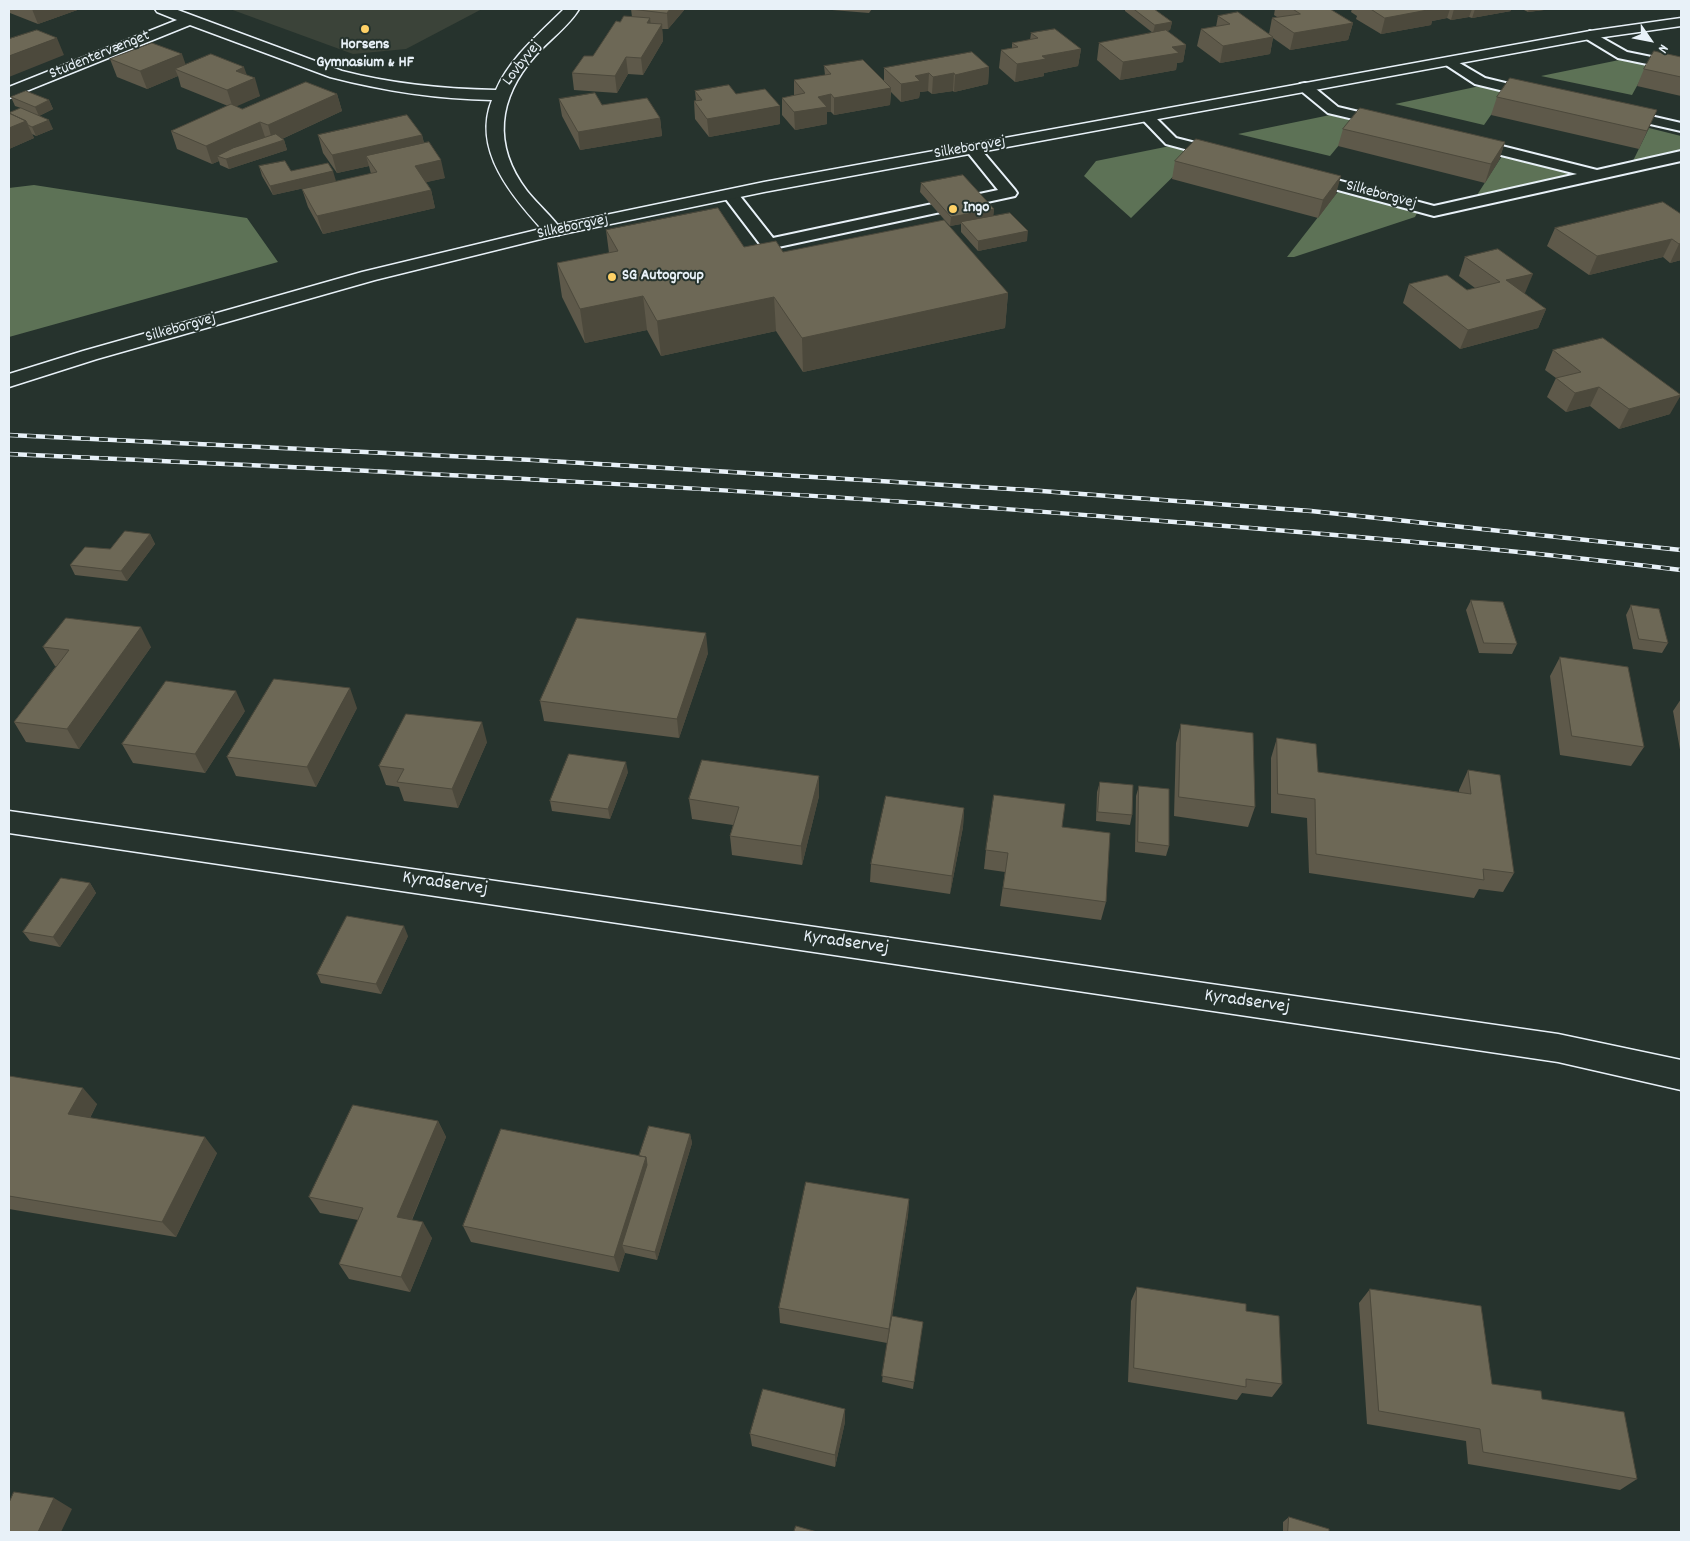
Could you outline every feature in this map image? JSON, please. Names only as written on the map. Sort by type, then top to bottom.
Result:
[{"type":"street","name":"Studentervænget","points":[[162,9],[336,74],[358,80],[446,94],[500,95]]},
{"type":"street","name":"Lovbyvej","points":[[553,231],[513,182],[497,147],[494,122],[500,95],[509,79],[524,58],[572,9]]},
{"type":"street","name":"Studentervænget","points":[[9,94],[191,20]]},
{"type":"street","name":"Silkeborgvej","points":[[9,381],[90,355],[369,276],[553,231],[730,194],[1147,116],[1451,62],[1590,35],[1680,22]]},
{"type":"street","name":"Kyradservej","points":[[9,822],[1558,1048],[1681,1075]]},
{"type":"lane","points":[[1590,35],[1623,55],[1681,67]]},
{"type":"lane","points":[[1451,62],[1480,81],[1547,97]]},
{"type":"lane","points":[[1305,87],[1333,110],[1398,126]]},
{"type":"lane","points":[[1604,110],[1681,127]]},
{"type":"lane","points":[[1147,116],[1171,141],[1237,158]]},
{"type":"lane","name":"Silkeborgvej","points":[[1455,140],[1596,174]]},
{"type":"lane","points":[[730,194],[769,244],[1009,193],[973,149]]},
{"type":"lane","name":"Silkeborgvej","points":[[1293,173],[1434,210],[1681,156]]},
{"type":"shaded area","name":"Horsens Gymnasium & HF","points":[[230,9],[482,9],[406,49],[353,54]]},
{"type":"green space","points":[[1624,59],[1649,64],[1632,95],[1541,76]]},
{"type":"green space","points":[[1480,86],[1507,92],[1484,125],[1395,104]]},
{"type":"green space","points":[[1330,115],[1358,122],[1330,156],[1238,134]]},
{"type":"green space","points":[[1649,128],[1681,136],[1681,152],[1632,163]]},
{"type":"green space","points":[[1170,146],[1197,153],[1131,218],[1084,176],[1096,161]]},
{"type":"green space","points":[[1502,156],[1577,174],[1477,195]]},
{"type":"green space","points":[[34,185],[247,218],[278,262],[9,337],[9,188]]},
{"type":"green space","points":[[1340,189],[1416,210],[1417,213],[1415,217],[1294,257],[1287,257]]},
{"type":"building","points":[[631,9],[670,9],[667,13]]},
{"type":"building","points":[[1134,9],[1154,9],[1172,22],[1155,25]]},
{"type":"building","points":[[1293,9],[1330,9],[1353,23],[1294,33],[1272,18],[1300,14]]},
{"type":"building","points":[[1371,9],[1433,9],[1385,18]]},
{"type":"building","points":[[1238,12],[1273,37],[1223,46],[1201,29],[1230,24],[1218,16]]},
{"type":"building","points":[[624,16],[650,18],[647,23],[662,24],[641,58],[626,57],[615,76],[572,73],[584,56],[593,56],[616,21],[620,22]]},
{"type":"building","points":[[1055,29],[1081,49],[1042,56],[1046,59],[1017,64],[1001,50],[1018,47],[1012,43],[1038,38],[1031,33]]},
{"type":"building","points":[[37,30],[57,38],[9,56],[9,39]]},
{"type":"building","points":[[1166,30],[1186,45],[1172,47],[1179,53],[1123,62],[1099,43]]},
{"type":"building","points":[[152,43],[182,54],[140,71],[110,59]]},
{"type":"building","points":[[1654,51],[1681,57],[1681,77],[1644,69]]},
{"type":"building","points":[[972,52],[989,67],[955,75],[954,73],[933,77],[929,73],[915,76],[920,81],[901,84],[884,68]]},
{"type":"building","points":[[211,54],[244,67],[236,71],[255,78],[227,90],[175,69]]},
{"type":"building","points":[[863,60],[891,88],[834,98],[831,94],[818,97],[827,107],[794,112],[782,98],[805,93],[794,80],[831,74],[824,66]]},
{"type":"building","points":[[1510,78],[1657,110],[1647,131],[1497,97]]},
{"type":"building","points":[[306,82],[337,94],[268,125],[260,122],[206,146],[171,131],[231,104],[242,109]]},
{"type":"building","points":[[729,85],[736,94],[765,89],[780,106],[707,119],[694,101],[702,100],[695,91]]},
{"type":"building","points":[[26,91],[49,100],[35,107],[11,97]]},
{"type":"building","points":[[595,93],[602,105],[647,98],[660,118],[578,132],[559,99]]},
{"type":"building","points":[[21,108],[49,120],[32,127],[26,121],[9,113]]},
{"type":"building","points":[[1360,108],[1505,142],[1491,164],[1343,129]]},
{"type":"building","points":[[9,113],[26,121],[9,128]]},
{"type":"building","points":[[407,115],[422,135],[332,155],[318,135]]},
{"type":"building","points":[[276,134],[284,140],[226,159],[217,156],[233,148]]},
{"type":"building","points":[[1196,139],[1341,176],[1323,200],[1175,161]]},
{"type":"building","points":[[429,142],[441,160],[415,166],[431,190],[317,216],[302,189],[377,172],[366,156]]},
{"type":"building","points":[[285,161],[291,171],[328,163],[333,171],[270,186],[259,166]]},
{"type":"building","points":[[963,175],[994,209],[951,217],[921,183]]},
{"type":"building","points":[[1663,202],[1681,214],[1681,243],[1679,244],[1672,239],[1597,256],[1555,228]]},
{"type":"building","points":[[718,208],[744,247],[776,241],[783,252],[944,220],[1008,293],[802,338],[774,297],[657,321],[643,296],[580,309],[557,263],[618,251],[606,230]]},
{"type":"building","points":[[1010,213],[1028,231],[978,241],[961,222]]},
{"type":"building","points":[[1498,249],[1533,274],[1506,280],[1546,309],[1468,330],[1409,284],[1447,275],[1467,290],[1500,282],[1465,257]]},
{"type":"building","points":[[1603,338],[1681,395],[1629,409],[1599,387],[1575,393],[1556,378],[1581,372],[1553,350]]},
{"type":"building","points":[[125,531],[150,534],[121,571],[70,565],[85,547],[110,549]]},
{"type":"building","points":[[1471,600],[1503,602],[1517,644],[1484,643]]},
{"type":"building","points":[[1631,605],[1659,609],[1668,643],[1639,639]]},
{"type":"building","points":[[66,618],[141,627],[67,729],[14,722],[69,650],[43,647]]},
{"type":"building","points":[[577,618],[706,633],[677,719],[540,701]]},
{"type":"building","points":[[1560,657],[1628,667],[1644,747],[1572,736]]},
{"type":"building","points":[[274,679],[350,688],[307,767],[227,757]]},
{"type":"building","points":[[166,681],[236,691],[195,754],[122,744]]},
{"type":"building","points":[[406,714],[482,722],[452,789],[397,782],[404,769],[379,766]]},
{"type":"building","points":[[1181,724],[1253,733],[1255,807],[1179,797]]},
{"type":"building","points":[[1277,738],[1316,744],[1318,772],[1471,794],[1468,770],[1500,775],[1514,873],[1483,869],[1484,880],[1316,854],[1315,799],[1278,794]]},
{"type":"building","points":[[569,754],[626,762],[608,809],[550,801]]},
{"type":"building","points":[[702,760],[819,776],[801,846],[730,836],[739,807],[689,799]]},
{"type":"building","points":[[1100,782],[1133,785],[1132,815],[1098,812]]},
{"type":"building","points":[[1139,786],[1169,789],[1169,846],[1138,842]]},
{"type":"building","points":[[994,795],[1065,804],[1062,827],[1110,833],[1106,902],[1003,888],[1008,853],[986,850]]},
{"type":"building","points":[[886,796],[964,808],[952,876],[871,864]]},
{"type":"building","points":[[61,878],[90,883],[53,937],[23,932]]},
{"type":"building","points":[[347,916],[404,926],[376,984],[317,974]]},
{"type":"building","points":[[9,1076],[83,1088],[68,1114],[205,1137],[162,1222],[9,1196]]},
{"type":"building","points":[[353,1105],[438,1121],[397,1217],[423,1222],[401,1277],[339,1264],[363,1208],[309,1197]]},
{"type":"building","points":[[649,1126],[690,1134],[655,1252],[622,1245],[647,1165],[646,1157],[639,1156]]},
{"type":"building","points":[[501,1129],[646,1157],[614,1257],[463,1226]]},
{"type":"building","points":[[806,1182],[909,1199],[889,1329],[779,1308]]},
{"type":"building","points":[[1137,1287],[1246,1304],[1246,1311],[1279,1316],[1282,1384],[1246,1379],[1246,1387],[1134,1368]]},
{"type":"building","points":[[1370,1289],[1481,1306],[1492,1384],[1541,1391],[1542,1399],[1624,1412],[1637,1479],[1483,1452],[1480,1429],[1379,1411]]},
{"type":"building","points":[[892,1316],[923,1322],[914,1382],[882,1376]]},
{"type":"building","points":[[763,1389],[845,1409],[835,1455],[750,1434]]},
{"type":"building","points":[[14,1492],[54,1498],[38,1532],[9,1532],[9,1503]]},
{"type":"building","points":[[1289,1517],[1329,1529],[1329,1532],[1288,1532]]},
{"type":"building","points":[[796,1526],[817,1532],[794,1532]]},
{"type":"railway","points":[[9,435],[533,460],[1028,490],[1311,511],[1681,550]]},
{"type":"railway","points":[[9,454],[573,482],[995,508],[1409,541],[1681,570]]},
{"type":"place","name":"Horsens Gymnasium & HF","points":[[365,29]]},
{"type":"place","name":"Ingo","points":[[953,209]]},
{"type":"place","name":"SG Autogroup","points":[[612,277]]}]
